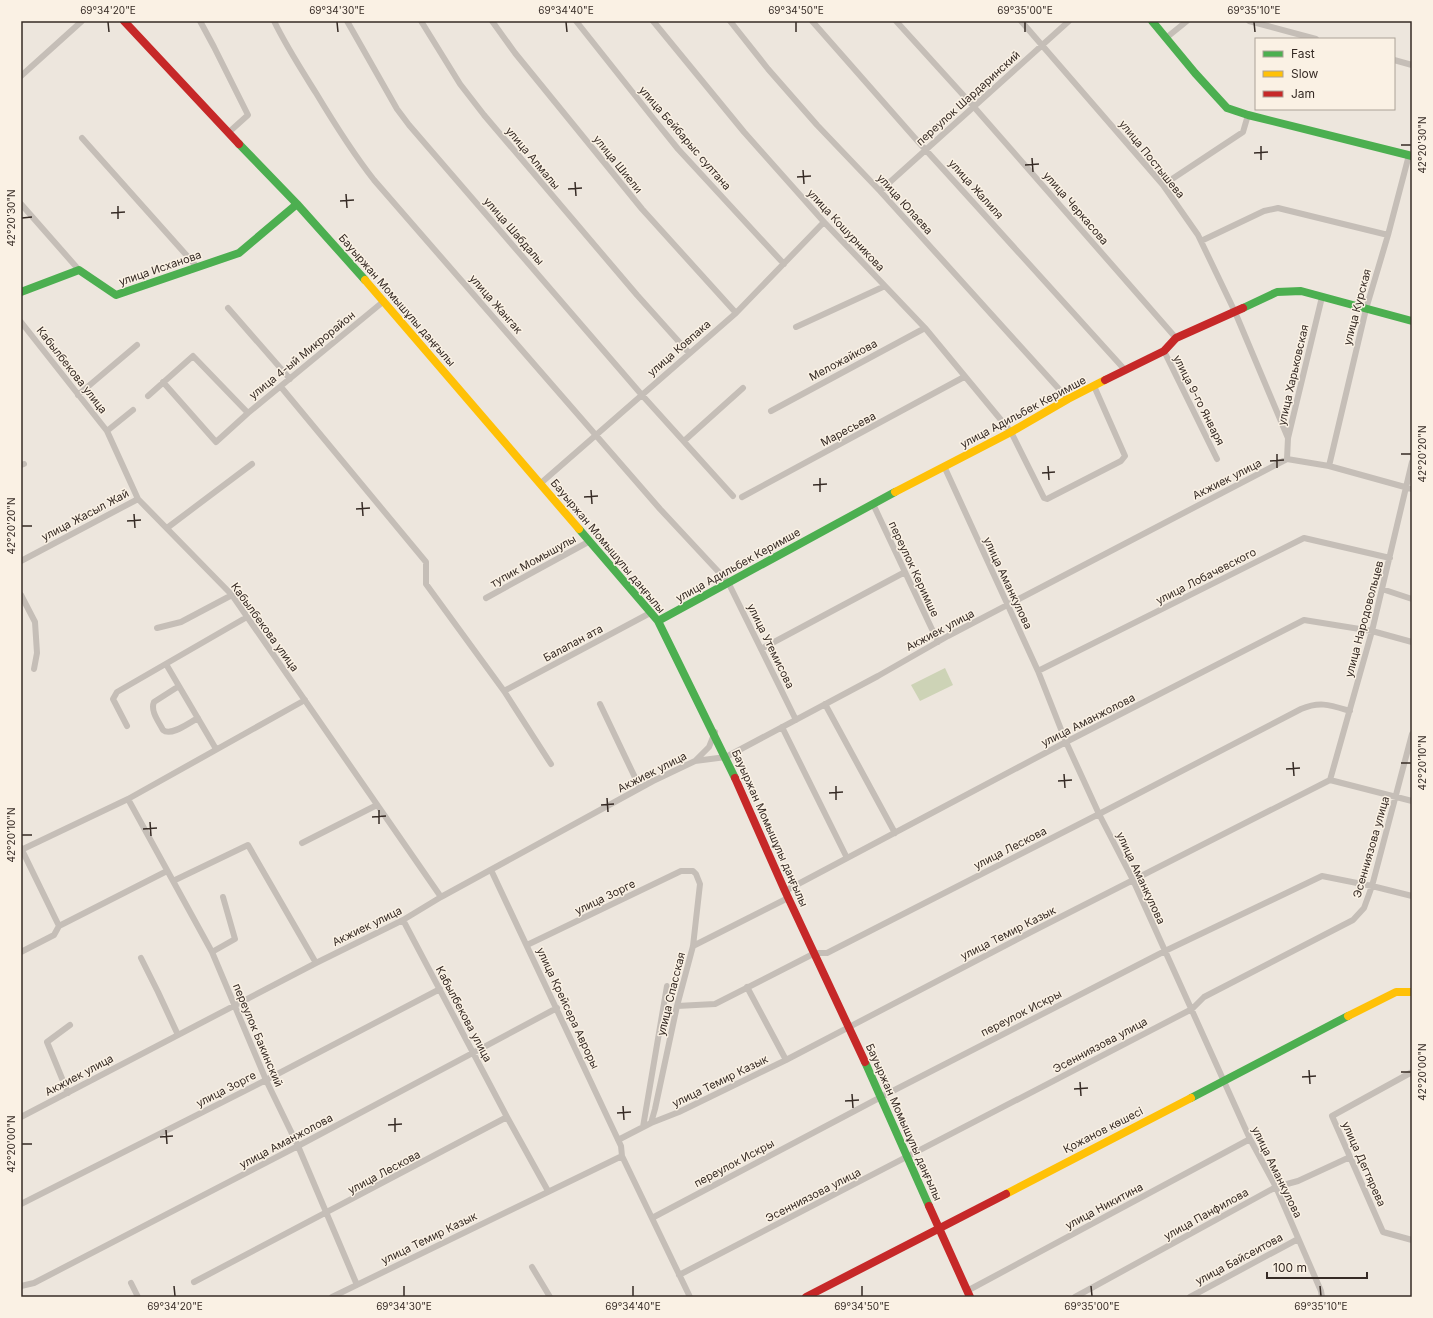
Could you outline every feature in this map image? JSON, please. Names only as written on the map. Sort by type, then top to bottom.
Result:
[{"type":"main road","name":"Бауыржан Момышұлы даңғылы","points":[[124,21],[228,133],[297,204],[384,301],[652,612],[658,621],[715,732],[787,895],[881,1097],[969,1294]]},
{"type":"main road","points":[[1152,21],[1195,73],[1227,108],[1248,115],[1410,156]]},
{"type":"main road","name":"улица Исханова","points":[[78,270],[116,295],[239,253],[297,204]]},
{"type":"main road","points":[[21,292],[78,270]]},
{"type":"main road","name":"улица Адильбек Керимше","points":[[658,621],[873,504],[1011,432],[1068,399],[1164,351],[1176,338],[1277,292],[1301,291],[1412,321]]},
{"type":"main road","name":"Қожанов көшесі","points":[[806,1297],[1384,998],[1396,992],[1412,990]]},
{"type":"street","points":[[21,76],[82,21]]},
{"type":"street","points":[[200,21],[248,115],[228,133]]},
{"type":"street","name":"улица Жангак","points":[[274,21],[285,43],[343,138],[374,180],[660,509],[728,582]]},
{"type":"street","name":"улица Шабдалы","points":[[348,21],[397,109],[409,125],[641,394],[733,496]]},
{"type":"street","name":"улица Алмалы","points":[[421,21],[460,84],[484,115],[632,289],[689,353]]},
{"type":"street","name":"улица Шиели","points":[[492,21],[515,53],[642,209],[736,313]]},
{"type":"street","name":"улица Бейбарыс султана","points":[[576,21],[678,149],[784,264]]},
{"type":"street","name":"улица Кошурникова","points":[[653,21],[744,132],[824,222],[924,328],[1011,432],[1044,498],[1047,499],[1121,461],[1125,456],[1094,386]]},
{"type":"street","name":"улица Юлаева","points":[[730,21],[768,69],[793,97],[1068,399]]},
{"type":"street","name":"улица Жалиля","points":[[812,21],[914,137],[1125,370]]},
{"type":"street","name":"улица Черкасова","points":[[896,21],[974,107],[1176,338]]},
{"type":"street","name":"улица Постышева","points":[[1020,21],[1163,185],[1201,241],[1235,312],[1288,438]]},
{"type":"street","name":"переулок Шардаринский","points":[[880,191],[1069,21]]},
{"type":"street","points":[[1166,38],[1186,21]]},
{"type":"street","points":[[1250,21],[1312,38]]},
{"type":"street","points":[[1395,60],[1412,65]]},
{"type":"street","points":[[1163,185],[1243,132],[1248,115]]},
{"type":"street","points":[[82,138],[197,267]]},
{"type":"street","name":"улица Курская","points":[[1329,466],[1366,309],[1410,156]]},
{"type":"street","points":[[21,204],[78,270]]},
{"type":"street","points":[[1201,241],[1264,211],[1278,208],[1388,235]]},
{"type":"street","name":"улица Ковпака","points":[[541,483],[641,394],[736,313],[824,222]]},
{"type":"street","points":[[796,327],[885,286]]},
{"type":"street","name":"улица Харьковская","points":[[1287,459],[1288,438],[1322,297]]},
{"type":"street","name":"улица 4-ый Микрорайон","points":[[148,396],[193,356],[248,413],[384,301]]},
{"type":"street","points":[[228,308],[290,379]]},
{"type":"street","name":"Кабылбекова улица","points":[[21,322],[107,431],[138,499],[232,595],[441,897]]},
{"type":"street","name":"Меложайкова","points":[[771,411],[924,328]]},
{"type":"street","points":[[78,395],[137,345]]},
{"type":"street","name":"улица 9-го Января","points":[[1164,351],[1218,459]]},
{"type":"street","name":"Маресьева","points":[[742,497],[964,377]]},
{"type":"street","points":[[163,382],[216,442],[248,413]]},
{"type":"street","points":[[281,387],[426,562],[426,584],[504,691],[551,764]]},
{"type":"street","points":[[684,441],[744,388]]},
{"type":"street","points":[[107,431],[133,410]]},
{"type":"street","points":[[1287,459],[1329,466],[1409,488]]},
{"type":"street","name":"Акжиек улица","points":[[21,1117],[316,963],[403,920],[441,897],[640,788],[694,761],[726,757],[938,642],[1287,459]]},
{"type":"street","name":"улица Народовольцев","points":[[1330,780],[1372,631],[1409,488],[1412,462]]},
{"type":"street","points":[[167,528],[252,464]]},
{"type":"street","name":"улица Аманкулова","points":[[944,466],[1038,671],[1066,742],[1099,814],[1133,880],[1250,1139],[1276,1187],[1321,1291],[1322,1297]]},
{"type":"street","name":"улица Жасыл Жай","points":[[21,561],[138,499]]},
{"type":"street","name":"переулок Керимше","points":[[873,504],[938,642]]},
{"type":"street","name":"улица Лобачевского","points":[[1038,671],[1304,538],[1390,558]]},
{"type":"street","name":"тупик Момышулы","points":[[486,598],[590,541]]},
{"type":"street","points":[[761,649],[905,572]]},
{"type":"street","name":"улица Утемисова","points":[[728,582],[796,720]]},
{"type":"street","points":[[1382,589],[1412,599]]},
{"type":"street","points":[[21,595],[36,622],[37,653],[34,669]]},
{"type":"street","points":[[157,628],[181,622],[232,595]]},
{"type":"street","name":"Балапан ата","points":[[504,691],[652,612]]},
{"type":"street","points":[[127,726],[113,699],[117,692],[247,617]]},
{"type":"street","name":"улица Аманжолова","points":[[693,946],[787,895],[847,858],[1066,742],[1304,620],[1372,631],[1412,642]]},
{"type":"street","points":[[166,664],[216,749]]},
{"type":"street","points":[[179,686],[154,702],[152,705],[152,709],[163,730],[166,733],[172,733],[198,718]]},
{"type":"street","points":[[58,926],[21,849],[128,799],[305,700]]},
{"type":"street","name":"улица Лескова","points":[[677,1006],[715,1004],[815,953],[827,953],[1309,705],[1323,703],[1350,711]]},
{"type":"street","points":[[600,704],[640,788]]},
{"type":"street","points":[[825,704],[895,833]]},
{"type":"street","points":[[782,727],[847,858]]},
{"type":"street","points":[[694,761],[711,744],[715,732]]},
{"type":"street","name":"Эсенниязова улица","points":[[679,1275],[1192,1009],[1204,997],[1353,920],[1364,908],[1372,886],[1412,734]]},
{"type":"street","points":[[1330,780],[1412,801]]},
{"type":"street","name":"улица Темир Казык","points":[[618,1140],[786,1060],[1133,880],[1330,780]]},
{"type":"street","name":"переулок Бакинский","points":[[128,799],[212,952],[266,1080],[298,1146],[356,1284]]},
{"type":"street","points":[[302,844],[377,805]]},
{"type":"street","points":[[173,881],[248,845],[316,963]]},
{"type":"street","name":"улица Крейсера Авроры","points":[[492,870],[621,1146],[622,1156],[690,1297]]},
{"type":"street","points":[[21,952],[54,935],[58,926],[167,871]]},
{"type":"street","name":"улица Зорге","points":[[527,945],[681,871],[693,871]]},
{"type":"street","name":"улица Спасская","points":[[651,1123],[656,1109],[677,1006],[693,946],[700,884],[696,874],[693,871]]},
{"type":"street","name":"переулок Искры","points":[[652,1218],[881,1097],[1164,951],[1322,876],[1412,896]]},
{"type":"street","points":[[212,952],[235,939],[223,897]]},
{"type":"street","name":"Кабылбекова улица","points":[[403,920],[507,1117]]},
{"type":"street","points":[[141,958],[178,1035]]},
{"type":"street","points":[[644,1127],[667,986]]},
{"type":"street","points":[[747,987],[786,1060]]},
{"type":"street","name":"улица Зорге","points":[[21,1204],[440,990]]},
{"type":"street","name":"улица Аманжолова","points":[[21,1286],[34,1283],[298,1146],[557,1008]]},
{"type":"street","points":[[68,1093],[47,1042],[70,1025]]},
{"type":"street","name":"улица Дегтярева","points":[[1412,1072],[1332,1116],[1383,1232],[1412,1240]]},
{"type":"street","points":[[507,1117],[548,1191]]},
{"type":"street","name":"улица Лескова","points":[[194,1282],[326,1214],[507,1117]]},
{"type":"street","name":"улица Никитина","points":[[969,1294],[1250,1139]]},
{"type":"street","name":"улица Темир Казык","points":[[332,1297],[622,1156]]},
{"type":"street","name":"улица Панфилова","points":[[1076,1297],[1276,1187],[1298,1181],[1350,1157]]},
{"type":"street","name":"улица Байсеитова","points":[[1190,1297],[1298,1239]]},
{"type":"street","points":[[532,1267],[548,1296]]},
{"type":"street","points":[[131,1283],[138,1297]]},
{"type":"green space","points":[[945,668],[953,685],[920,701],[911,685]]},
{"type":"traffic: fast","points":[[1152,21],[1195,73],[1227,108],[1248,115],[1412,156]]},
{"type":"traffic: fast","points":[[239,144],[297,204],[365,280]]},
{"type":"traffic: fast","points":[[21,292],[79,270],[116,295],[239,253],[297,204]]},
{"type":"traffic: fast","points":[[1243,308],[1277,292],[1301,291],[1412,321]]},
{"type":"traffic: fast","points":[[658,621],[895,492]]},
{"type":"traffic: fast","points":[[579,529],[658,621],[735,778]]},
{"type":"traffic: fast","points":[[1191,1098],[1348,1016]]},
{"type":"traffic: fast","points":[[865,1062],[929,1206]]},
{"type":"traffic: slow","points":[[365,280],[579,529]]},
{"type":"traffic: slow","points":[[895,492],[1011,432],[1068,399],[1105,380]]},
{"type":"traffic: slow","points":[[1348,1016],[1396,992],[1412,992]]},
{"type":"traffic: slow","points":[[1006,1194],[1191,1098]]},
{"type":"traffic: jam","points":[[124,21],[239,144]]},
{"type":"traffic: jam","points":[[1105,380],[1164,351],[1176,338],[1243,308]]},
{"type":"traffic: jam","points":[[735,778],[785,891],[865,1062]]},
{"type":"traffic: jam","points":[[806,1297],[1006,1194]]},
{"type":"traffic: jam","points":[[929,1206],[970,1297]]}]
